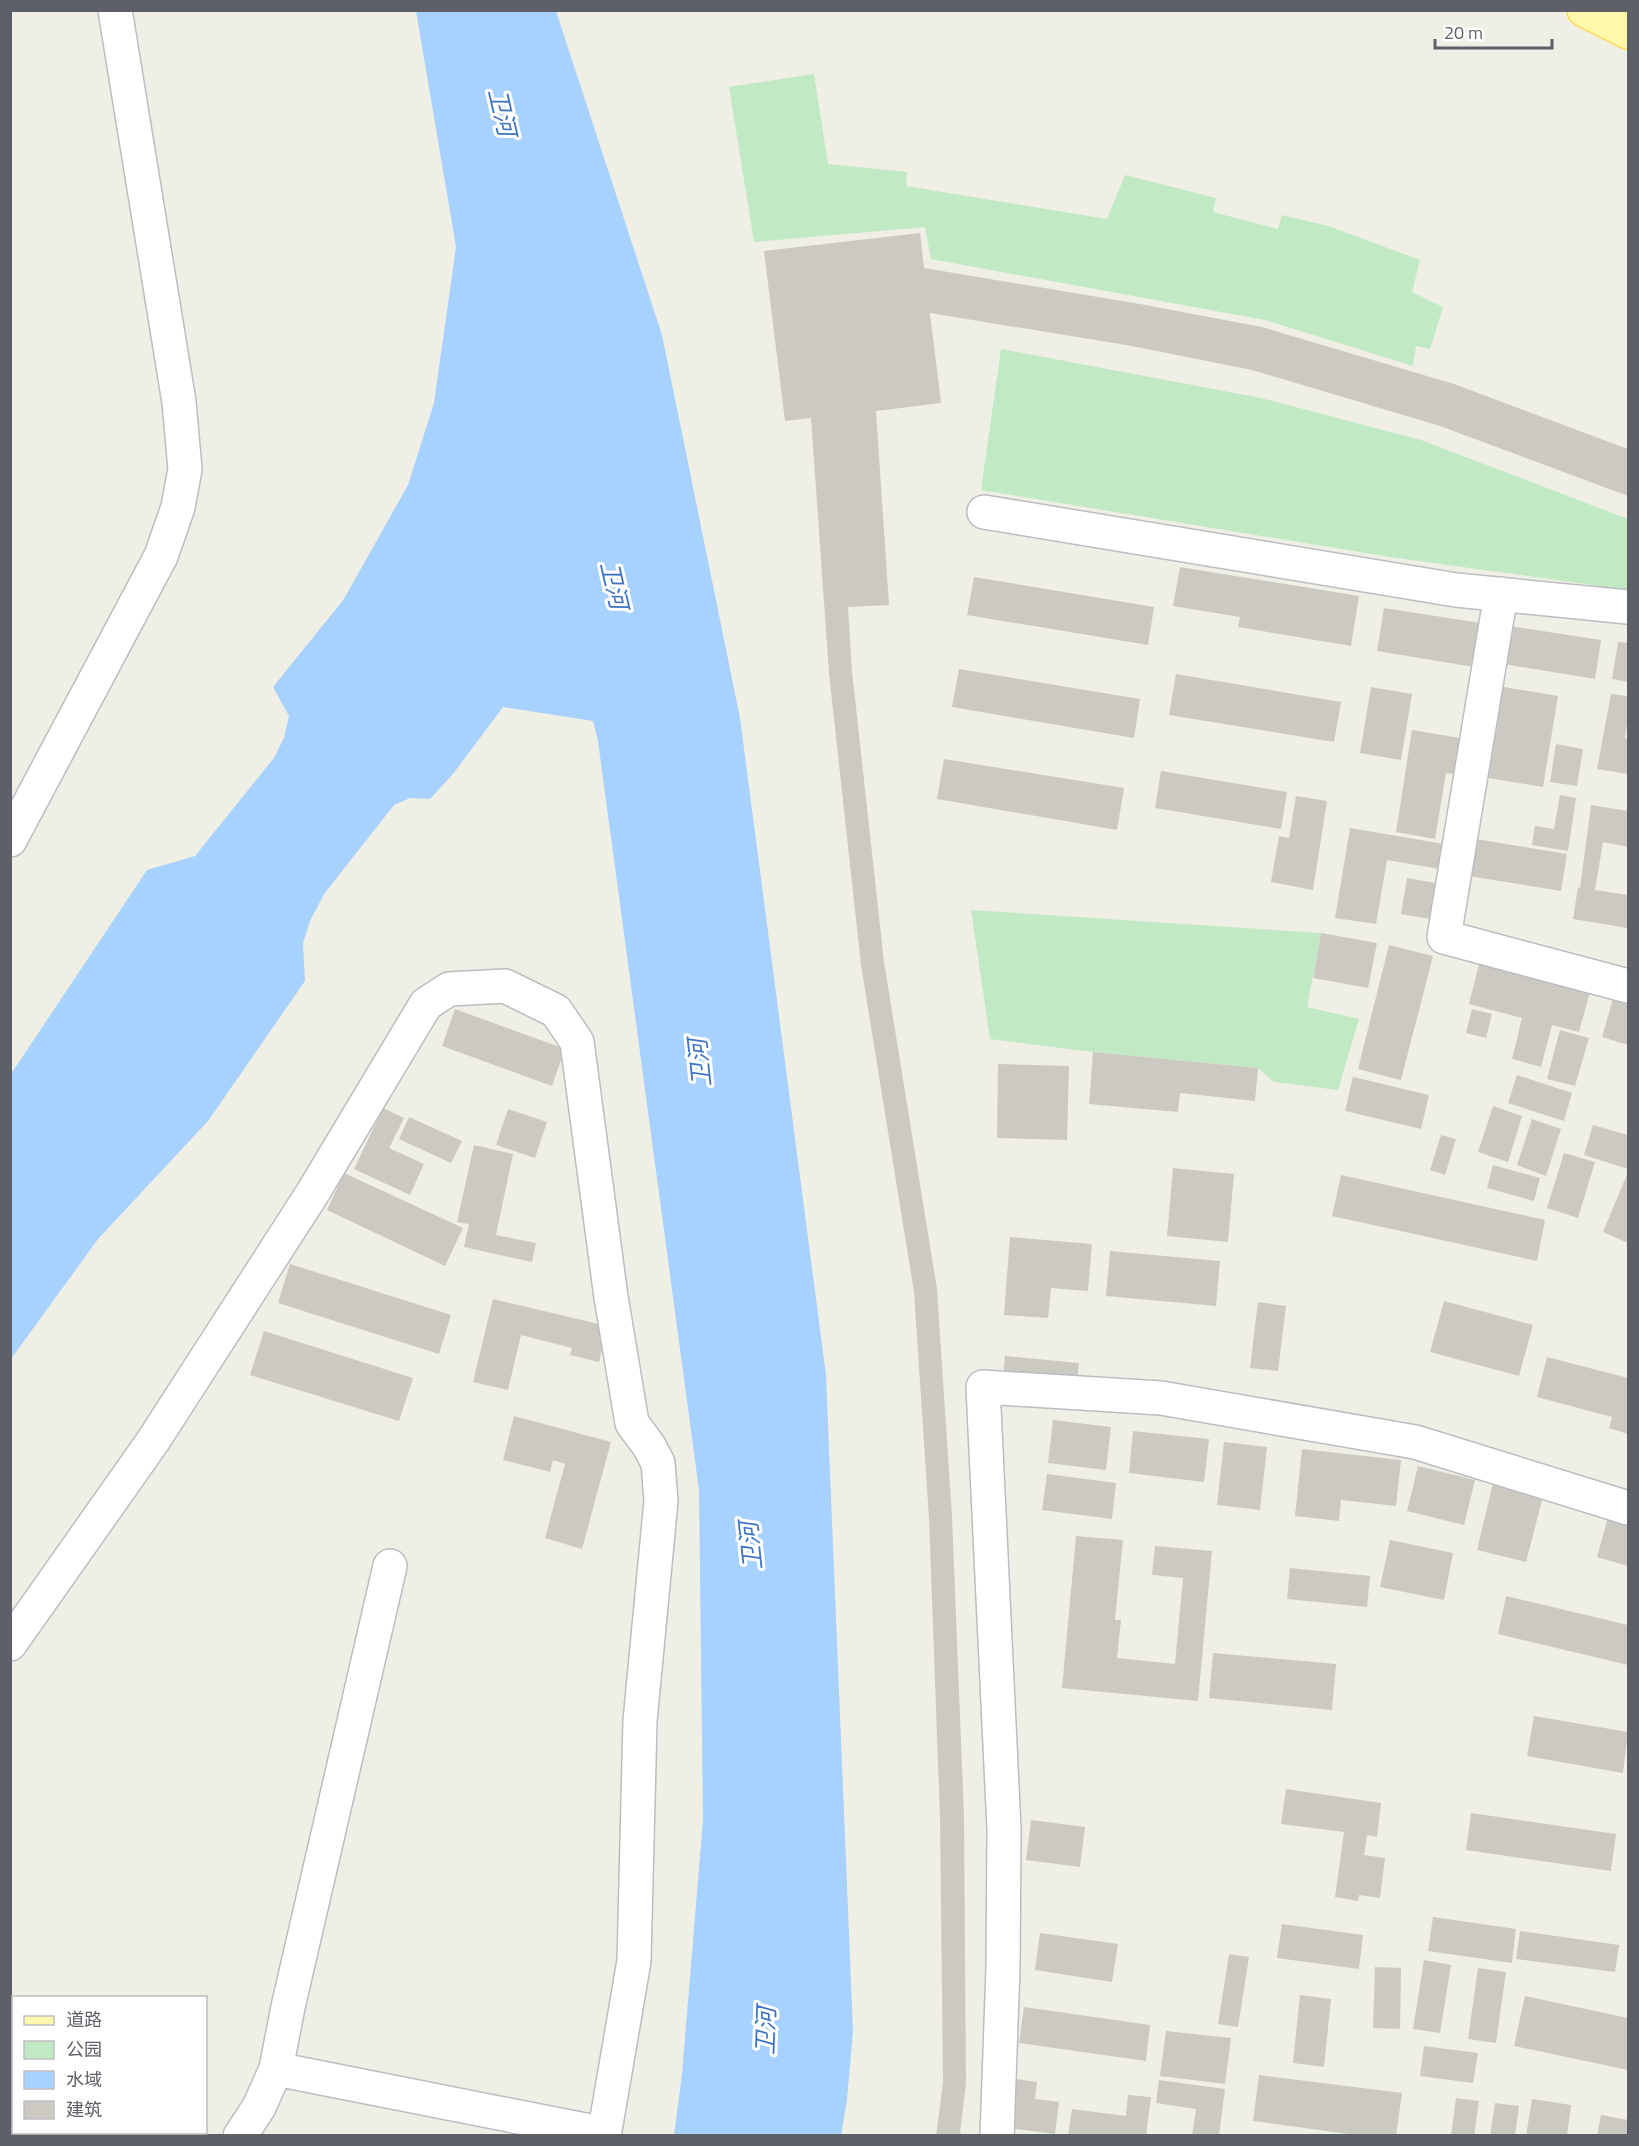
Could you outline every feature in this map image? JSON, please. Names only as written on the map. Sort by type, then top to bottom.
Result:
[{"type":"main road","points":[[1584,10],[1629,32]]},
{"type":"street","points":[[10,840],[161,556],[178,507],[185,469],[180,402],[115,10]]},
{"type":"street","points":[[984,512],[1456,590],[1629,607]]},
{"type":"street","points":[[1501,594],[1444,937],[1629,986]]},
{"type":"street","points":[[10,1644],[153,1441],[312,1194],[426,1004],[450,989],[505,986],[556,1011],[576,1041],[611,1297],[632,1423],[658,1463],[661,1501],[640,1721],[634,1961],[604,2135],[477,2123],[276,2069]]},
{"type":"street","points":[[997,2136],[1003,1968],[1004,1829],[983,1387],[1161,1398],[1414,1442],[1629,1508]]},
{"type":"street","points":[[240,2136],[259,2107],[276,2069],[288,2007],[390,1566]]},
{"type":"green space","points":[[814,74],[828,164],[907,172],[906,186],[1107,219],[1125,175],[1216,198],[1213,212],[1278,229],[1282,215],[1328,226],[1420,260],[1412,292],[1443,307],[1430,349],[1416,346],[1413,366],[1265,320],[931,259],[925,227],[754,242],[729,87]]},
{"type":"green space","points":[[1001,349],[1261,398],[1421,440],[1628,519],[1628,590],[1390,557],[981,490]]},
{"type":"green space","points":[[971,910],[1321,933],[1307,1007],[1359,1019],[1338,1090],[1274,1082],[1258,1068],[1093,1052],[990,1039]]},
{"type":"water","name":"卫河","points":[[416,11],[556,11],[662,335],[740,718],[826,1375],[853,2031],[847,2100],[841,2135],[674,2135],[682,2074],[703,1820],[699,1490],[598,741],[593,721],[503,707],[453,774],[430,799],[410,798],[394,805],[324,894],[310,921],[303,943],[305,981],[208,1121],[98,1239],[11,1359],[11,1074],[147,870],[195,856],[274,758],[284,738],[289,716],[273,687],[344,599],[408,485],[434,403],[456,247]]},
{"type":"building","points":[[920,233],[924,268],[1262,327],[1454,384],[1628,449],[1628,496],[1440,426],[1252,370],[1132,346],[930,313],[941,403],[876,411],[889,605],[848,607],[852,671],[884,962],[937,1289],[952,1516],[964,1816],[966,2084],[960,2133],[967,2136],[936,2136],[943,2083],[940,1817],[929,1518],[914,1292],[861,965],[829,673],[811,418],[785,421],[764,251]]},
{"type":"building","points":[[1180,567],[1359,596],[1351,646],[1238,627],[1240,617],[1173,606]]},
{"type":"building","points":[[974,577],[1154,607],[1148,645],[967,615]]},
{"type":"building","points":[[1384,608],[1481,623],[1474,667],[1377,651]]},
{"type":"building","points":[[1510,626],[1601,640],[1595,679],[1504,664]]},
{"type":"building","points":[[1618,642],[1628,643],[1628,682],[1612,679]]},
{"type":"building","points":[[959,669],[1140,699],[1134,738],[952,707]]},
{"type":"building","points":[[1176,674],[1341,702],[1334,742],[1169,715]]},
{"type":"building","points":[[1498,686],[1558,696],[1543,787],[1483,777]]},
{"type":"building","points":[[1371,687],[1412,694],[1401,760],[1360,753]]},
{"type":"building","points":[[1611,694],[1628,696],[1625,738],[1628,739],[1628,774],[1597,769]]},
{"type":"building","points":[[1412,730],[1460,738],[1454,774],[1446,773],[1435,839],[1396,832]]},
{"type":"building","points":[[1556,744],[1583,749],[1577,786],[1550,782]]},
{"type":"building","points":[[944,759],[1124,788],[1117,830],[937,799]]},
{"type":"building","points":[[1161,771],[1287,792],[1281,829],[1155,808]]},
{"type":"building","points":[[1560,795],[1576,798],[1568,851],[1532,845],[1535,826],[1554,829]]},
{"type":"building","points":[[1296,796],[1327,801],[1313,890],[1271,882],[1279,836],[1289,838]]},
{"type":"building","points":[[1591,805],[1628,811],[1628,847],[1603,842],[1595,890],[1628,895],[1627,928],[1573,919],[1578,887],[1580,888]]},
{"type":"building","points":[[1350,828],[1444,844],[1440,869],[1387,860],[1376,924],[1335,918]]},
{"type":"building","points":[[1476,839],[1567,854],[1561,891],[1469,876]]},
{"type":"building","points":[[1407,878],[1441,884],[1435,920],[1401,914]]},
{"type":"building","points":[[1321,933],[1377,943],[1368,988],[1313,978]]},
{"type":"building","points":[[1389,945],[1433,956],[1401,1080],[1358,1069]]},
{"type":"building","points":[[1480,960],[1591,988],[1579,1032],[1552,1025],[1541,1067],[1512,1059],[1522,1018],[1469,1004]]},
{"type":"building","points":[[1613,999],[1628,1004],[1628,1045],[1602,1037]]},
{"type":"building","points":[[455,1009],[565,1049],[552,1086],[442,1046]]},
{"type":"building","points":[[1472,1009],[1492,1014],[1486,1038],[1466,1033]]},
{"type":"building","points":[[1560,1030],[1589,1038],[1575,1086],[1547,1079]]},
{"type":"building","points":[[1093,1052],[1258,1068],[1255,1101],[1180,1093],[1178,1112],[1089,1104]]},
{"type":"building","points":[[998,1064],[1069,1066],[1067,1140],[997,1138]]},
{"type":"building","points":[[1517,1075],[1572,1093],[1564,1121],[1508,1103]]},
{"type":"building","points":[[1353,1077],[1429,1095],[1421,1129],[1345,1111]]},
{"type":"building","points":[[1493,1106],[1522,1116],[1508,1162],[1478,1152]]},
{"type":"building","points":[[383,1108],[404,1118],[389,1148],[424,1164],[410,1195],[354,1169]]},
{"type":"building","points":[[508,1109],[547,1122],[535,1158],[496,1145]]},
{"type":"building","points":[[409,1117],[462,1141],[451,1163],[399,1139]]},
{"type":"building","points":[[1532,1119],[1561,1129],[1546,1176],[1517,1165]]},
{"type":"building","points":[[1593,1125],[1628,1135],[1628,1169],[1584,1155]]},
{"type":"building","points":[[1441,1135],[1456,1139],[1445,1175],[1430,1170]]},
{"type":"building","points":[[474,1145],[513,1154],[496,1235],[536,1243],[532,1262],[464,1247],[469,1224],[457,1222]]},
{"type":"building","points":[[1564,1153],[1595,1162],[1578,1218],[1547,1208]]},
{"type":"building","points":[[1493,1165],[1540,1178],[1534,1201],[1487,1188]]},
{"type":"building","points":[[1173,1168],[1234,1174],[1228,1242],[1167,1236]]},
{"type":"building","points":[[1628,1172],[1628,1243],[1603,1232]]},
{"type":"building","points":[[344,1173],[463,1228],[445,1266],[327,1210]]},
{"type":"building","points":[[1341,1175],[1545,1220],[1537,1261],[1332,1216]]},
{"type":"building","points":[[1010,1237],[1092,1244],[1088,1291],[1051,1288],[1048,1318],[1004,1315]]},
{"type":"building","points":[[1110,1251],[1220,1261],[1216,1306],[1106,1296]]},
{"type":"building","points":[[290,1264],[451,1315],[439,1354],[278,1303]]},
{"type":"building","points":[[493,1299],[607,1326],[599,1362],[570,1355],[572,1348],[521,1335],[508,1390],[473,1382]]},
{"type":"building","points":[[1444,1301],[1533,1325],[1519,1376],[1430,1352]]},
{"type":"building","points":[[1258,1302],[1286,1306],[1278,1371],[1250,1368]]},
{"type":"building","points":[[264,1331],[413,1378],[399,1421],[250,1375]]},
{"type":"building","points":[[1005,1356],[1079,1363],[1077,1382],[1003,1375]]},
{"type":"building","points":[[1547,1357],[1628,1378],[1628,1434],[1609,1428],[1612,1417],[1537,1397]]},
{"type":"building","points":[[514,1416],[611,1442],[582,1549],[545,1538],[565,1464],[553,1460],[550,1472],[503,1460]]},
{"type":"building","points":[[1053,1420],[1111,1427],[1106,1470],[1048,1463]]},
{"type":"building","points":[[1133,1431],[1209,1439],[1204,1482],[1129,1473]]},
{"type":"building","points":[[1224,1442],[1267,1447],[1260,1510],[1217,1505]]},
{"type":"building","points":[[1302,1449],[1401,1460],[1396,1506],[1341,1500],[1339,1521],[1295,1516]]},
{"type":"building","points":[[1418,1466],[1475,1480],[1464,1525],[1407,1511]]},
{"type":"building","points":[[1047,1474],[1116,1483],[1112,1519],[1042,1510]]},
{"type":"building","points":[[1493,1483],[1543,1496],[1526,1562],[1477,1550]]},
{"type":"building","points":[[1608,1517],[1628,1522],[1628,1566],[1597,1557]]},
{"type":"building","points":[[1076,1536],[1123,1540],[1115,1620],[1121,1620],[1117,1658],[1175,1664],[1183,1578],[1152,1575],[1155,1546],[1212,1551],[1198,1701],[1062,1688]]},
{"type":"building","points":[[1390,1540],[1453,1553],[1444,1600],[1380,1587]]},
{"type":"building","points":[[1290,1568],[1370,1576],[1367,1607],[1287,1599]]},
{"type":"building","points":[[1506,1596],[1628,1625],[1628,1665],[1498,1634]]},
{"type":"building","points":[[1213,1653],[1336,1664],[1332,1710],[1209,1698]]},
{"type":"building","points":[[1534,1716],[1628,1732],[1623,1773],[1527,1756]]},
{"type":"building","points":[[1286,1789],[1381,1803],[1377,1837],[1367,1835],[1364,1855],[1385,1858],[1380,1898],[1359,1895],[1358,1901],[1335,1897],[1344,1832],[1281,1824]]},
{"type":"building","points":[[1471,1813],[1616,1834],[1611,1871],[1466,1850]]},
{"type":"building","points":[[1031,1820],[1085,1827],[1080,1867],[1026,1860]]},
{"type":"building","points":[[1433,1917],[1516,1929],[1512,1963],[1428,1951]]},
{"type":"building","points":[[1282,1924],[1363,1935],[1359,1969],[1277,1958]]},
{"type":"building","points":[[1520,1931],[1619,1945],[1615,1972],[1516,1959]]},
{"type":"building","points":[[1040,1933],[1118,1944],[1112,1982],[1035,1970]]},
{"type":"building","points":[[1229,1954],[1249,1957],[1238,2027],[1218,2024]]},
{"type":"building","points":[[1424,1960],[1451,1965],[1440,2033],[1413,2029]]},
{"type":"building","points":[[1375,1967],[1401,1968],[1400,2029],[1373,2028]]},
{"type":"building","points":[[1478,1968],[1506,1972],[1496,2043],[1468,2039]]},
{"type":"building","points":[[1300,1995],[1331,1999],[1324,2067],[1293,2063]]},
{"type":"building","points":[[1525,1996],[1628,2018],[1628,2070],[1514,2046]]},
{"type":"building","points":[[1024,2007],[1150,2025],[1146,2061],[1019,2043]]},
{"type":"building","points":[[1166,2031],[1231,2038],[1225,2084],[1160,2076]]},
{"type":"building","points":[[1424,2046],[1478,2053],[1473,2083],[1420,2076]]},
{"type":"building","points":[[1259,2075],[1402,2093],[1396,2136],[1363,2136],[1253,2121]]},
{"type":"building","points":[[1016,2079],[1037,2082],[1035,2099],[1059,2102],[1055,2134],[1009,2128]]},
{"type":"building","points":[[1159,2080],[1225,2089],[1219,2136],[1192,2136],[1196,2109],[1156,2103]]},
{"type":"building","points":[[1128,2095],[1151,2097],[1146,2136],[1068,2136],[1072,2109],[1126,2116]]},
{"type":"building","points":[[1456,2098],[1479,2101],[1474,2136],[1451,2136]]},
{"type":"building","points":[[1532,2099],[1571,2105],[1567,2136],[1526,2136]]},
{"type":"building","points":[[1495,2103],[1519,2106],[1515,2136],[1490,2136]]},
{"type":"building","points":[[1601,2115],[1628,2120],[1628,2136],[1597,2136]]}]
